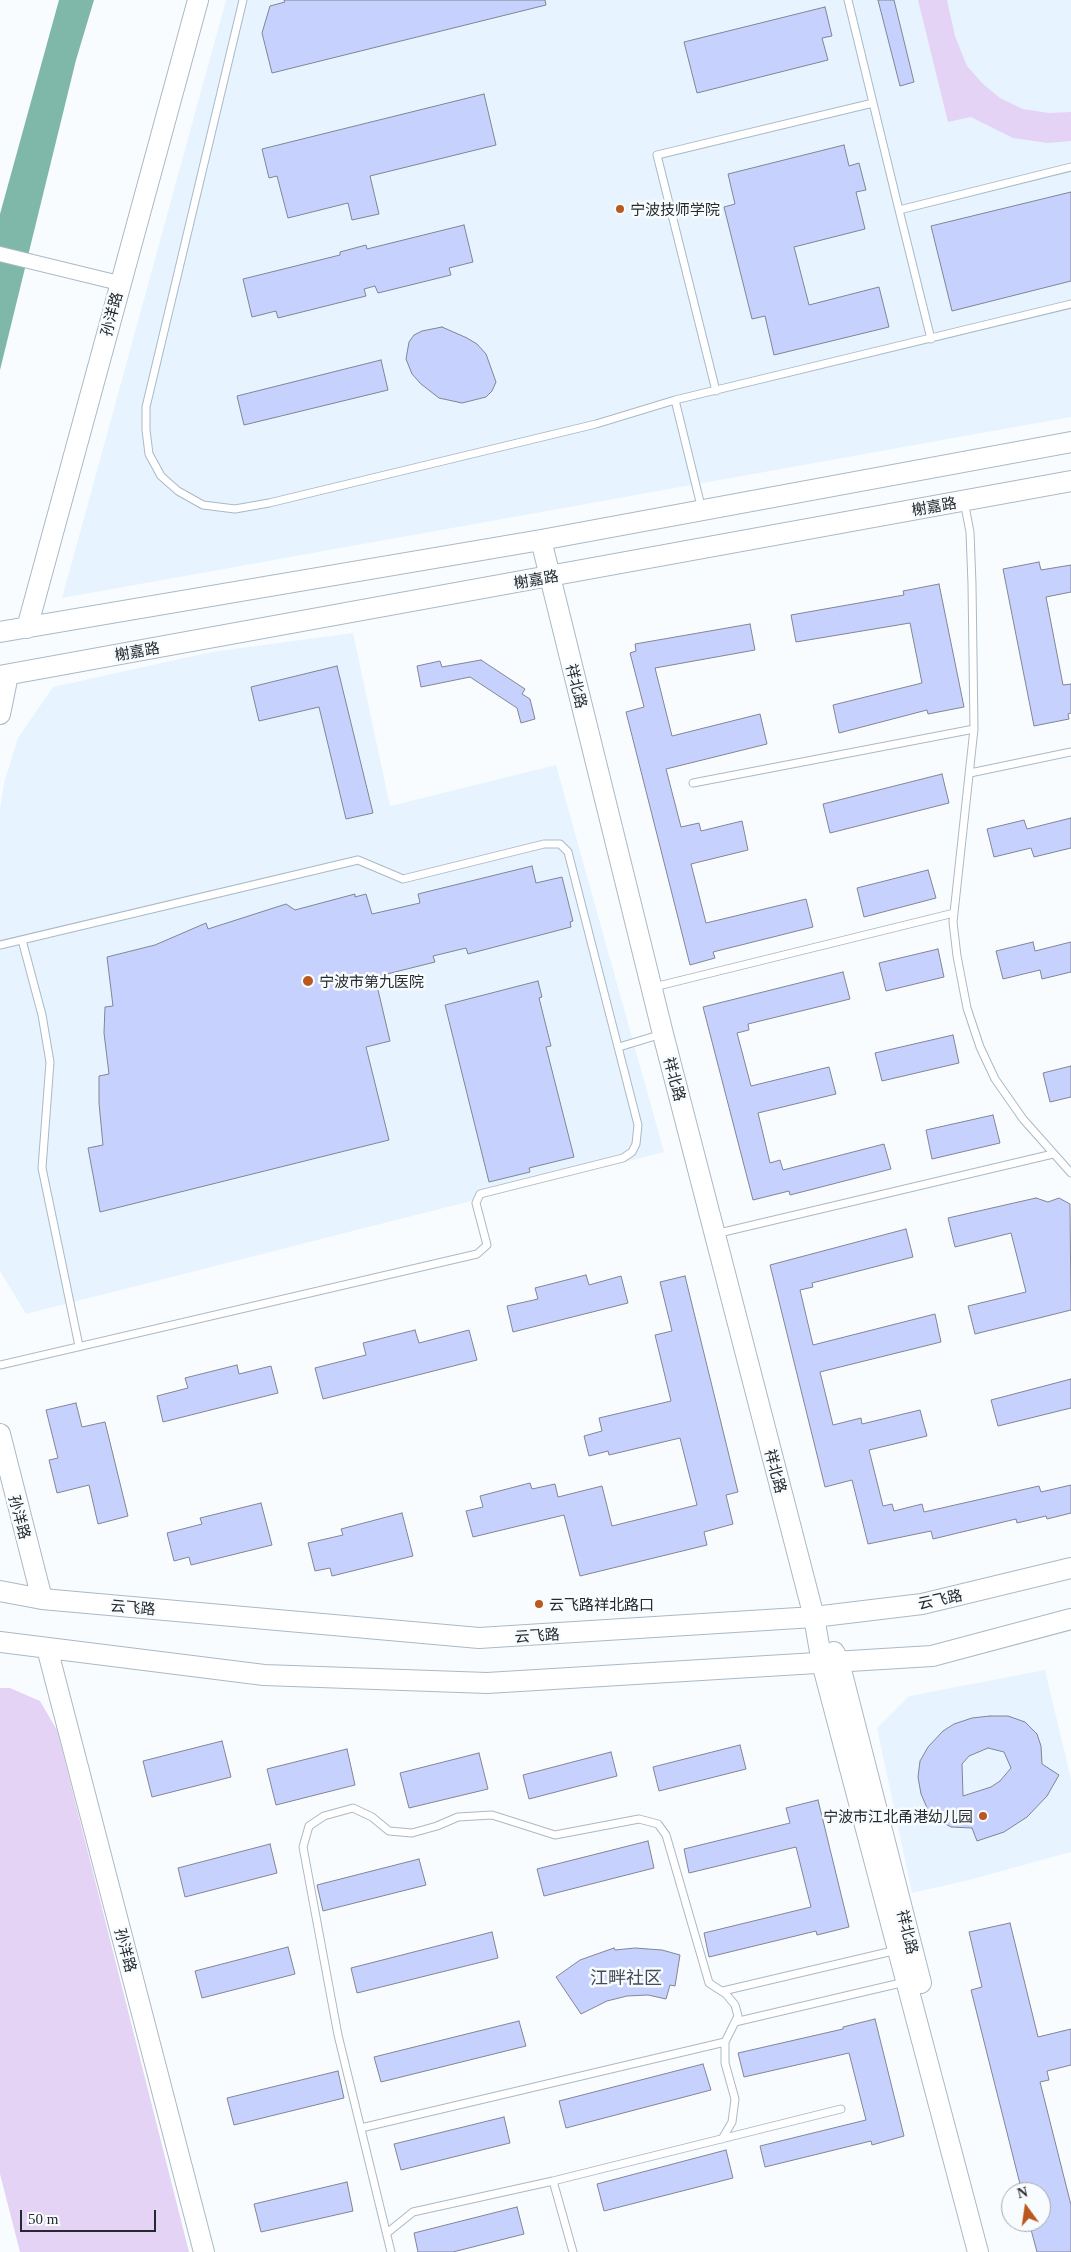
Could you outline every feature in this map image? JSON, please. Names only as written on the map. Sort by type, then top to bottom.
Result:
[{"type":"main road","name":"孙洋路","points":[[27,628],[198,0]]},
{"type":"main road","points":[[0,632],[541,540],[1071,442]]},
{"type":"main road","name":"榭嘉路","points":[[4,675],[1071,482]]},
{"type":"main road","name":"祥北路","points":[[541,540],[663,1034],[814,1617],[831,1662],[990,2252]]},
{"type":"main road","points":[[0,714],[4,675]]},
{"type":"main road","name":"孙洋路","points":[[0,1434],[42,1599]]},
{"type":"main road","name":"云飞路","points":[[0,1591],[42,1599],[479,1638],[814,1617],[922,1604],[1071,1568]]},
{"type":"main road","points":[[0,1642],[264,1675],[487,1683],[932,1656],[1071,1619]]},
{"type":"main road","name":"孙洋路","points":[[48,1648],[204,2252]]},
{"type":"main road","name":"祥北路","points":[[831,1662],[898,1950],[978,2252]]},
{"type":"street","points":[[0,254],[120,283]]},
{"type":"lane","points":[[243,0],[146,407],[149,454],[161,476],[178,491],[203,505],[235,509],[596,424],[675,400],[1071,304]]},
{"type":"lane","points":[[848,0],[931,339]]},
{"type":"lane","points":[[716,391],[657,154],[873,103]]},
{"type":"lane","points":[[899,210],[1071,167]]},
{"type":"lane","points":[[675,400],[702,510]]},
{"type":"lane","points":[[964,501],[970,532],[974,729],[954,913],[957,956],[965,1000],[980,1047],[996,1079],[1024,1119],[1053,1154],[1071,1172]]},
{"type":"lane","points":[[693,783],[974,729]]},
{"type":"lane","points":[[970,773],[1071,752]]},
{"type":"lane","points":[[0,945],[358,860],[403,878],[544,844],[560,844],[568,852],[638,1126],[636,1144],[632,1152],[623,1158],[480,1194],[476,1203],[487,1245],[477,1254],[0,1365]]},
{"type":"lane","points":[[652,988],[954,913]]},
{"type":"lane","points":[[22,940],[42,1015],[50,1062],[42,1168],[79,1346]]},
{"type":"lane","points":[[619,1047],[663,1034]]},
{"type":"lane","points":[[715,1234],[1053,1154]]},
{"type":"lane","points":[[391,2252],[338,2035],[302,1847],[309,1826],[324,1816],[353,1808],[372,1817],[389,1831],[412,1833],[437,1826],[458,1817],[492,1815],[555,1836],[639,1819],[658,1824],[666,1835],[709,1983],[723,1992],[735,2005],[738,2016],[725,2042],[725,2063],[735,2099],[732,2122],[722,2139]]},
{"type":"lane","points":[[723,1992],[898,1950]]},
{"type":"lane","points":[[735,2022],[906,1981]]},
{"type":"lane","points":[[361,2128],[725,2042]]},
{"type":"lane","points":[[387,2233],[414,2212],[841,2109]]},
{"type":"lane","points":[[553,2180],[573,2252]]},
{"type":"shaded area","points":[[59,0],[94,0],[76,60],[0,370],[0,214]]},
{"type":"shaded area","name":"宁波技师学院","points":[[226,0],[1071,0],[1071,417],[62,598]]},
{"type":"shaded area","points":[[918,0],[947,0],[955,36],[967,66],[983,84],[1000,98],[1023,109],[1049,113],[1071,112],[1071,141],[1047,143],[1013,138],[971,117],[948,122]]},
{"type":"shaded area","name":"宁波市第九医院","points":[[353,633],[390,806],[556,765],[664,1152],[26,1314],[0,1271],[0,809],[4,783],[18,738],[53,687],[211,652]]},
{"type":"shaded area","name":"宁波市江北甬港幼儿园","points":[[1045,1670],[1071,1779],[1071,1852],[969,1880],[912,1893],[877,1728],[909,1696]]},
{"type":"shaded area","points":[[0,1688],[10,1688],[40,1701],[57,1730],[189,2252],[20,2252],[0,2174]]},
{"type":"building","points":[[284,0],[545,0],[546,5],[272,73],[262,33],[270,6],[285,2]]},
{"type":"building","points":[[878,0],[894,0],[914,82],[900,86]]},
{"type":"building","points":[[825,7],[832,36],[822,38],[828,60],[697,93],[684,42]]},
{"type":"building","points":[[484,94],[496,145],[370,176],[379,214],[352,220],[348,203],[288,218],[277,176],[269,178],[262,149]]},
{"type":"building","points":[[844,145],[849,166],[859,163],[866,190],[856,192],[865,229],[794,247],[809,305],[879,287],[889,327],[774,355],[765,316],[752,319],[724,207],[735,204],[728,174]]},
{"type":"building","points":[[1071,192],[1071,281],[952,311],[931,226]]},
{"type":"building","points":[[464,225],[473,262],[449,268],[451,275],[378,293],[375,286],[364,289],[366,296],[278,318],[276,311],[252,317],[243,279],[340,255],[340,252],[366,245],[367,249]]},
{"type":"building","points":[[442,327],[477,344],[486,354],[496,382],[492,391],[486,397],[462,403],[439,398],[412,374],[406,359],[409,342],[414,335],[422,331]]},
{"type":"building","points":[[381,360],[388,390],[244,425],[237,396]]},
{"type":"building","points":[[1039,562],[1041,570],[1071,565],[1071,592],[1046,597],[1063,685],[1071,684],[1071,713],[1068,714],[1069,719],[1034,726],[1003,569]]},
{"type":"building","points":[[939,584],[964,707],[928,714],[927,710],[839,733],[833,705],[922,683],[910,623],[796,642],[791,615],[904,595],[903,591]]},
{"type":"building","points":[[750,624],[755,650],[655,668],[672,736],[760,714],[767,744],[666,769],[681,827],[699,823],[701,831],[742,821],[748,850],[691,864],[706,923],[806,899],[813,927],[713,952],[715,958],[690,965],[626,712],[644,707],[630,653],[636,651],[635,644]]},
{"type":"building","points":[[481,660],[525,689],[522,694],[530,699],[535,719],[521,723],[517,708],[470,677],[421,687],[417,666],[440,661],[442,667]]},
{"type":"building","points":[[337,666],[373,813],[346,819],[319,707],[259,721],[251,687]]},
{"type":"building","points":[[942,774],[949,803],[830,833],[823,804]]},
{"type":"building","points":[[1071,818],[1071,848],[1034,857],[1031,848],[994,857],[987,829],[1024,820],[1027,829]]},
{"type":"building","points":[[532,866],[536,883],[562,877],[573,921],[570,922],[571,927],[468,954],[466,948],[433,956],[435,962],[375,977],[390,1041],[366,1047],[389,1140],[100,1212],[88,1148],[103,1145],[99,1103],[99,1076],[109,1074],[104,1033],[105,1007],[113,1006],[107,957],[155,945],[206,923],[208,929],[286,904],[295,910],[355,894],[355,897],[366,894],[372,914],[420,903],[418,894]]},
{"type":"building","points":[[928,870],[936,898],[864,917],[857,888]]},
{"type":"building","points":[[1033,942],[1035,951],[1071,942],[1071,972],[1042,979],[1040,970],[1003,979],[996,951]]},
{"type":"building","points":[[938,949],[944,977],[886,991],[879,963]]},
{"type":"building","points":[[843,972],[850,999],[748,1024],[749,1030],[737,1033],[751,1086],[829,1067],[836,1094],[758,1113],[770,1163],[780,1160],[783,1170],[884,1144],[891,1169],[790,1195],[789,1191],[753,1200],[703,1007]]},
{"type":"building","points":[[538,981],[542,997],[539,998],[551,1046],[546,1047],[574,1157],[529,1168],[530,1172],[489,1182],[445,1005]]},
{"type":"building","points":[[953,1035],[959,1063],[882,1081],[875,1053]]},
{"type":"building","points":[[1071,1066],[1071,1097],[1050,1102],[1043,1073]]},
{"type":"building","points":[[993,1115],[1000,1143],[932,1159],[926,1130]]},
{"type":"building","points":[[1036,1198],[1048,1202],[1059,1198],[1070,1204],[1071,1310],[975,1334],[968,1306],[1026,1292],[1011,1233],[955,1247],[948,1218]]},
{"type":"building","points":[[906,1229],[913,1257],[812,1283],[813,1287],[800,1290],[813,1345],[935,1314],[941,1342],[820,1372],[833,1425],[861,1418],[862,1424],[920,1410],[927,1436],[869,1450],[883,1506],[892,1504],[894,1511],[922,1504],[924,1512],[1039,1486],[1041,1492],[1071,1485],[1071,1513],[1047,1519],[1046,1516],[1017,1523],[1016,1519],[933,1539],[931,1531],[868,1544],[852,1480],[825,1487],[770,1265]]},
{"type":"building","points":[[586,1275],[589,1285],[621,1276],[628,1303],[513,1332],[507,1306],[538,1299],[535,1288]]},
{"type":"building","points":[[685,1276],[738,1492],[726,1495],[733,1524],[704,1532],[707,1545],[580,1576],[564,1515],[473,1537],[466,1511],[483,1507],[480,1496],[530,1483],[532,1489],[555,1484],[558,1497],[602,1486],[612,1526],[697,1505],[680,1438],[609,1455],[608,1451],[589,1456],[584,1436],[602,1431],[599,1418],[671,1401],[655,1335],[672,1331],[660,1282]]},
{"type":"building","points":[[415,1330],[419,1343],[469,1330],[477,1360],[323,1399],[315,1368],[366,1355],[363,1343]]},
{"type":"building","points":[[237,1365],[239,1374],[271,1366],[278,1393],[163,1422],[157,1396],[188,1388],[185,1378]]},
{"type":"building","points":[[1071,1379],[1071,1408],[998,1426],[991,1400]]},
{"type":"building","points":[[76,1403],[82,1427],[105,1422],[128,1516],[98,1524],[89,1485],[57,1493],[49,1460],[58,1458],[46,1410]]},
{"type":"building","points":[[261,1503],[272,1545],[191,1565],[189,1557],[174,1561],[167,1533],[202,1524],[200,1518]]},
{"type":"building","points":[[402,1513],[413,1556],[332,1576],[330,1568],[315,1571],[308,1543],[343,1535],[341,1529]]},
{"type":"building","points":[[1008,1716],[1025,1722],[1037,1734],[1041,1746],[1042,1764],[1059,1775],[1047,1796],[1027,1817],[1004,1832],[977,1841],[972,1828],[951,1827],[940,1821],[928,1810],[921,1794],[918,1777],[920,1761],[928,1747],[943,1731],[954,1724],[972,1718]],"holes":[[[988,1748],[1004,1752],[1011,1768],[1000,1781],[991,1787],[963,1796],[962,1764],[969,1756]]]},
{"type":"building","points":[[222,1741],[231,1777],[152,1797],[143,1761]]},
{"type":"building","points":[[740,1745],[746,1769],[659,1791],[653,1767]]},
{"type":"building","points":[[347,1749],[355,1785],[276,1805],[267,1769]]},
{"type":"building","points":[[611,1752],[617,1776],[529,1799],[523,1775]]},
{"type":"building","points":[[479,1753],[488,1789],[409,1808],[400,1773]]},
{"type":"building","points":[[818,1800],[849,1927],[817,1935],[816,1931],[709,1957],[704,1933],[811,1907],[796,1847],[689,1873],[684,1849],[790,1823],[786,1808]]},
{"type":"building","points":[[648,1841],[654,1868],[544,1896],[537,1869]]},
{"type":"building","points":[[270,1844],[277,1873],[185,1897],[178,1868]]},
{"type":"building","points":[[419,1859],[426,1885],[323,1911],[317,1885]]},
{"type":"building","points":[[1010,1923],[1038,2037],[1071,2029],[1071,2065],[1047,2071],[1049,2080],[1040,2082],[1071,2205],[1071,2252],[1037,2252],[1032,2232],[1051,2232],[1051,2182],[1019,2182],[971,1990],[982,1987],[969,1932]]},
{"type":"building","points":[[492,1932],[498,1958],[357,1993],[351,1968]]},
{"type":"building","points":[[288,1947],[295,1974],[202,1998],[195,1971]]},
{"type":"building","points":[[614,1948],[615,1950],[635,1948],[662,1950],[680,1955],[675,1986],[670,1985],[666,1999],[648,1995],[627,1996],[607,2001],[581,2014],[556,1977],[580,1960]]},
{"type":"building","points":[[875,2019],[904,2136],[872,2145],[871,2141],[765,2167],[760,2146],[866,2120],[849,2053],[744,2077],[738,2053],[843,2029],[843,2027]]},
{"type":"building","points":[[519,2021],[526,2046],[381,2082],[374,2057]]},
{"type":"building","points":[[703,2064],[711,2090],[566,2128],[559,2101]]},
{"type":"building","points":[[338,2071],[344,2098],[234,2125],[227,2098]]},
{"type":"building","points":[[504,2117],[510,2143],[401,2170],[394,2144]]},
{"type":"building","points":[[726,2150],[733,2178],[604,2211],[597,2184]]},
{"type":"building","points":[[347,2182],[353,2211],[261,2232],[254,2204]]},
{"type":"building","points":[[517,2207],[524,2234],[453,2252],[418,2252],[414,2233]]},
{"type":"place","name":"宁波技师学院","points":[[620,209]]},
{"type":"place","name":"宁波市第九医院","points":[[308,981]]},
{"type":"place","name":"云飞路祥北路口","points":[[539,1604]]},
{"type":"place","name":"宁波市江北甬港幼儿园","points":[[983,1816]]},
{"type":"district","name":"江畔社区","points":[[626,1977]]}]
